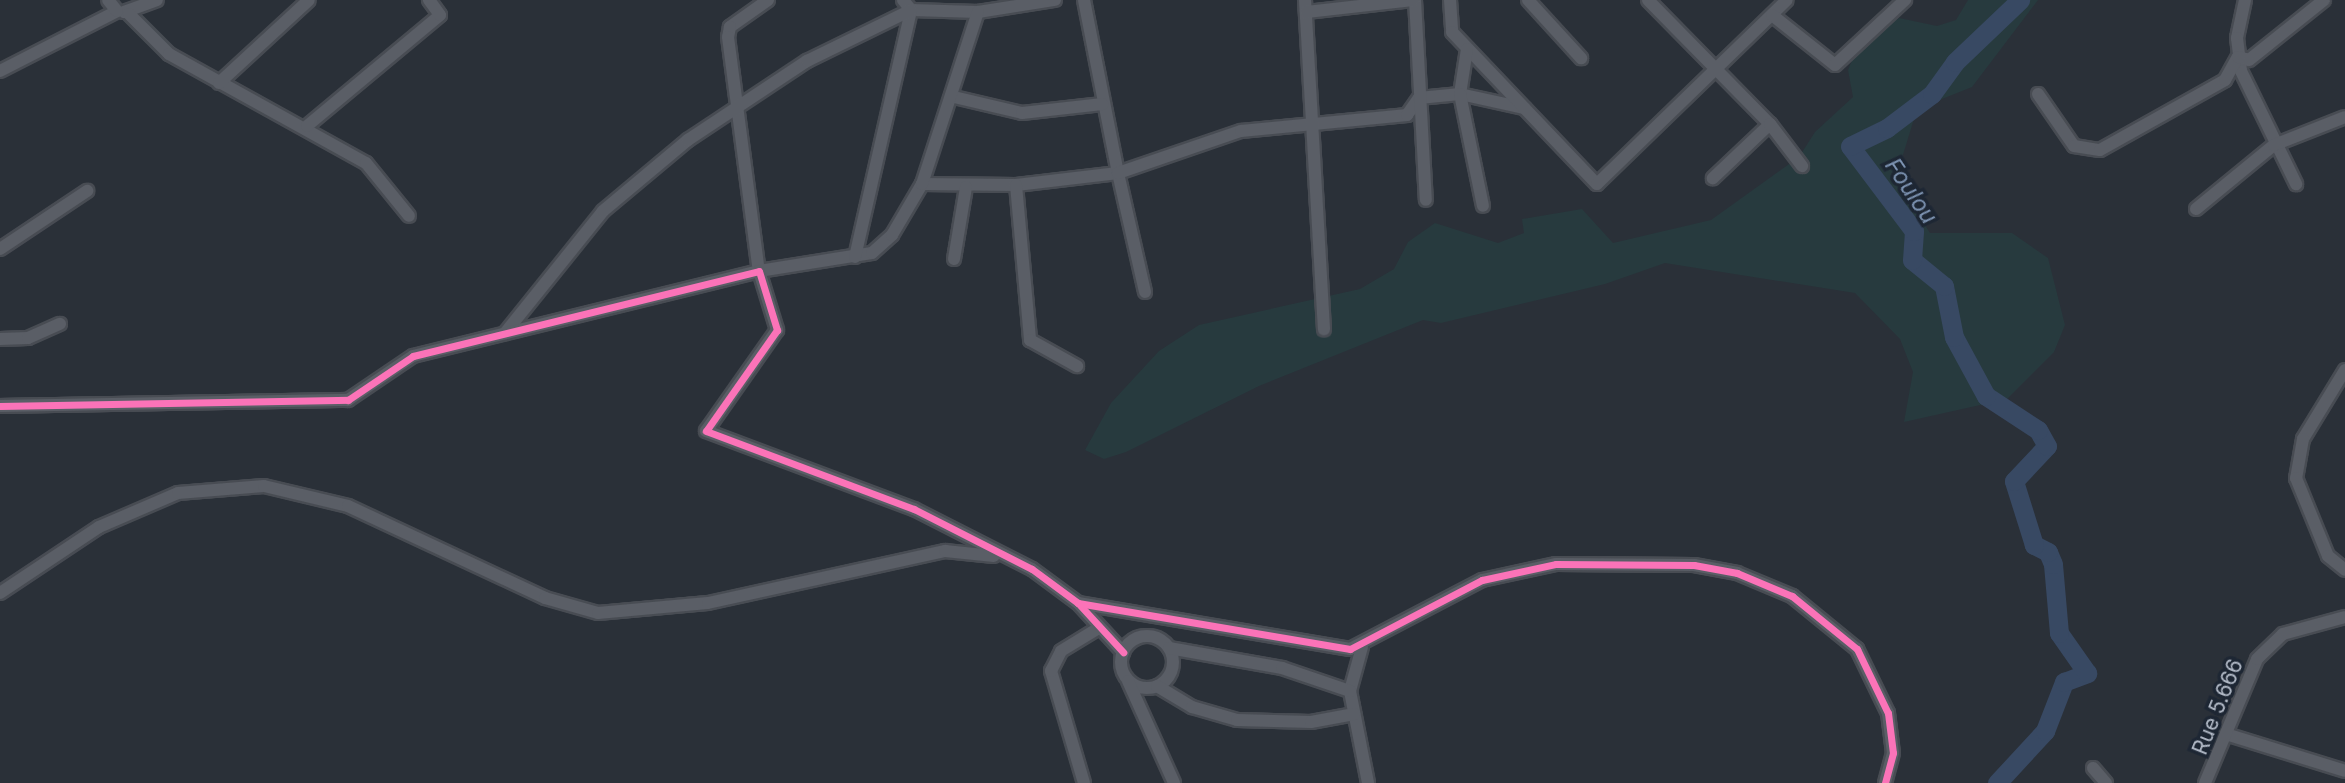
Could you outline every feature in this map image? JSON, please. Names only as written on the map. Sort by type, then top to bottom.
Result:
[{"type":"street","points":[[0,71],[118,8],[157,0]]},
{"type":"street","points":[[219,83],[309,0]]},
{"type":"street","points":[[307,126],[440,15],[429,0]]},
{"type":"street","points":[[768,0],[730,27],[737,107],[759,271],[777,330],[706,431],[914,509],[1008,559],[1078,603],[1097,628],[1123,652],[1128,681],[1174,783]]},
{"type":"street","points":[[505,333],[603,211],[737,107],[807,61],[907,5],[940,5],[978,12],[1055,0]]},
{"type":"street","points":[[1084,0],[1102,104],[1145,292]]},
{"type":"street","points":[[1324,329],[1305,6],[1414,0],[1426,200]]},
{"type":"street","points":[[1450,0],[1452,32],[1597,184],[1787,0]]},
{"type":"street","points":[[1528,0],[1581,58]]},
{"type":"street","points":[[1648,0],[1770,124],[1802,166]]},
{"type":"street","points":[[1772,15],[1835,65],[1905,0]]},
{"type":"street","points":[[2039,94],[2074,146],[2099,150],[2225,80],[2238,57],[2245,0]]},
{"type":"street","points":[[2238,57],[2249,60],[2324,0]]},
{"type":"street","points":[[855,257],[907,5]]},
{"type":"street","points":[[118,8],[169,54],[219,83],[307,126],[366,163],[409,216]]},
{"type":"street","points":[[0,406],[348,400],[413,356],[759,271],[855,257],[892,235],[922,184],[954,97],[978,12]]},
{"type":"street","points":[[1467,49],[1460,94],[1483,206]]},
{"type":"street","points":[[2238,57],[2274,145],[2296,184]]},
{"type":"street","points":[[922,184],[966,187],[1016,185],[1118,173],[1220,136],[1407,115],[1419,98],[1460,94],[1524,108]]},
{"type":"street","points":[[954,97],[1022,113],[1102,104]]},
{"type":"street","points":[[2196,209],[2274,145],[2345,117]]},
{"type":"street","points":[[1713,178],[1770,124]]},
{"type":"street","points":[[1016,185],[1030,340],[1077,366]]},
{"type":"street","points":[[954,259],[966,187]]},
{"type":"street","points":[[0,249],[86,191]]},
{"type":"street","points":[[0,339],[28,338],[60,324]]},
{"type":"street","points":[[2345,370],[2303,439],[2296,478],[2328,556],[2345,570]]},
{"type":"street","points":[[0,593],[99,527],[178,493],[264,486],[348,506],[541,596],[598,613],[708,603],[946,551],[1008,559]]},
{"type":"street","points":[[1368,783],[1350,691],[1362,648],[1411,612],[1482,580],[1556,564],[1694,565],[1737,573],[1793,596],[1857,649],[1888,713],[1893,753],[1885,783]]},
{"type":"street","points":[[1078,603],[1362,648]]},
{"type":"street","name":"Rue 5.666","points":[[2205,783],[2266,649],[2302,625],[2345,617]]},
{"type":"street","points":[[1084,783],[1051,670],[1061,651],[1097,628]]},
{"type":"street","points":[[1123,652],[1144,636],[1169,648],[1282,668],[1350,691]]},
{"type":"street","points":[[1157,686],[1172,670],[1169,648]]},
{"type":"street","points":[[1128,681],[1157,686],[1192,707],[1237,720],[1311,722],[1354,714]]},
{"type":"street","points":[[2229,735],[2345,771]]},
{"type":"street","points":[[2093,768],[2106,783]]},
{"type":"green space","points":[[1968,0],[2038,0],[1972,87],[1917,109],[1902,158],[1909,200],[1930,233],[2012,233],[2048,258],[2065,325],[2054,352],[2007,399],[1904,422],[1913,372],[1900,339],[1855,293],[1665,263],[1605,284],[1441,323],[1423,320],[1259,386],[1126,452],[1104,459],[1085,450],[1111,403],[1159,351],[1199,325],[1360,289],[1394,269],[1408,242],[1435,223],[1498,243],[1524,233],[1522,219],[1582,209],[1613,243],[1711,220],[1799,157],[1815,132],[1853,97],[1848,70],[1857,48],[1899,18],[1937,26],[1956,20]]},
{"type":"waterway","name":"Foulou","points":[[1997,783],[2045,731],[2064,682],[2087,673],[2059,633],[2053,564],[2048,552],[2034,545],[2014,481],[2047,446],[2038,430],[1986,396],[1954,337],[1944,286],[1912,260],[1914,231],[1850,146],[1887,128],[1932,94],[1955,62],[2020,0]]},
{"type":"cycle path","points":[[0,406],[348,400],[413,356],[759,271],[777,330],[706,431],[914,509],[1032,569],[1078,603],[1123,652]]},
{"type":"cycle path","points":[[1078,603],[1350,649],[1482,580],[1556,564],[1694,565],[1737,573],[1792,596],[1857,649],[1888,713],[1893,753],[1885,783]]}]
